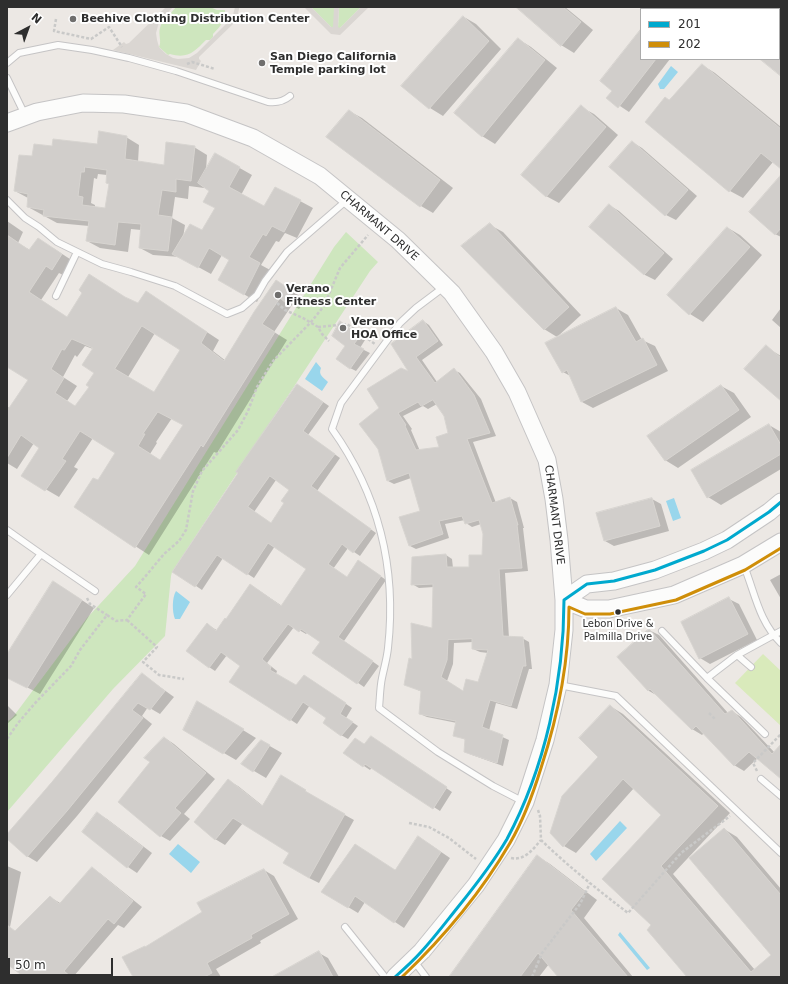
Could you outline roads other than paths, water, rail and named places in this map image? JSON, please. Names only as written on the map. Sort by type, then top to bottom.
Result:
[{"type":"street","name":"CHARMANT DRIVE","points":[[7,123],[37,112],[83,103],[124,104],[186,113],[253,138],[320,176],[398,240],[452,293],[494,352],[517,392],[547,460],[559,540],[564,600],[564,630],[558,685],[545,740],[525,802],[506,840],[476,885],[427,945],[395,977]]},
{"type":"street","points":[[564,600],[587,584],[614,581],[655,570],[704,551],[727,540],[769,512],[781,502]]},
{"type":"street","points":[[564,600],[586,609],[610,609],[674,595],[743,565],[781,542]]},
{"type":"lane","points":[[7,63],[19,53],[58,45],[92,50],[176,71],[268,102],[277,102],[290,96]]},
{"type":"lane","points":[[7,78],[26,116]]},
{"type":"lane","points":[[7,200],[25,218],[40,227],[57,242],[102,264],[174,286],[226,314],[242,308],[257,295],[287,252],[348,199]]},
{"type":"lane","points":[[56,296],[77,252]]},
{"type":"lane","points":[[445,286],[416,308],[400,323],[341,403],[332,429],[345,447],[360,475],[372,503],[382,532],[388,567],[391,602],[388,649],[382,678],[379,708],[438,752],[493,786],[525,802]]},
{"type":"lane","points":[[7,530],[95,591]]},
{"type":"lane","points":[[7,595],[41,554]]},
{"type":"lane","points":[[743,565],[751,583],[761,616],[773,635],[781,643]]},
{"type":"lane","points":[[662,631],[707,678],[765,734]]},
{"type":"lane","points":[[707,678],[737,655],[781,631]]},
{"type":"lane","points":[[737,655],[751,667]]},
{"type":"lane","points":[[558,685],[616,696],[781,853]]},
{"type":"lane","points":[[761,779],[781,796]]},
{"type":"lane","points":[[345,927],[385,977]]},
{"type":"lane","points":[[413,960],[426,977]]},
{"type":"water","points":[[671,66],[678,72],[664,89],[660,89],[658,84]]},
{"type":"water","points":[[316,362],[321,368],[320,372],[322,376],[328,382],[322,391],[305,379]]},
{"type":"water","points":[[674,498],[681,518],[673,521],[666,501]]},
{"type":"water","points":[[176,591],[190,602],[180,619],[175,619],[173,613],[173,601]]},
{"type":"water","points":[[620,821],[627,828],[596,861],[590,854]]},
{"type":"water","points":[[178,844],[200,862],[191,873],[169,854]]},
{"type":"water","points":[[620,932],[650,968],[647,970],[618,935]]},
{"type":"place","name":"Beehive Clothing Distribution Center","points":[[73,19]]},
{"type":"place","name":"San Diego California Temple parking lot","points":[[262,63]]},
{"type":"place","name":"Verano Fitness Center","points":[[278,295]]},
{"type":"place","name":"Verano HOA Office","points":[[343,328]]},
{"type":"place","name":"Lebon Drive & Palmilla Drive","points":[[618,612]]}]
